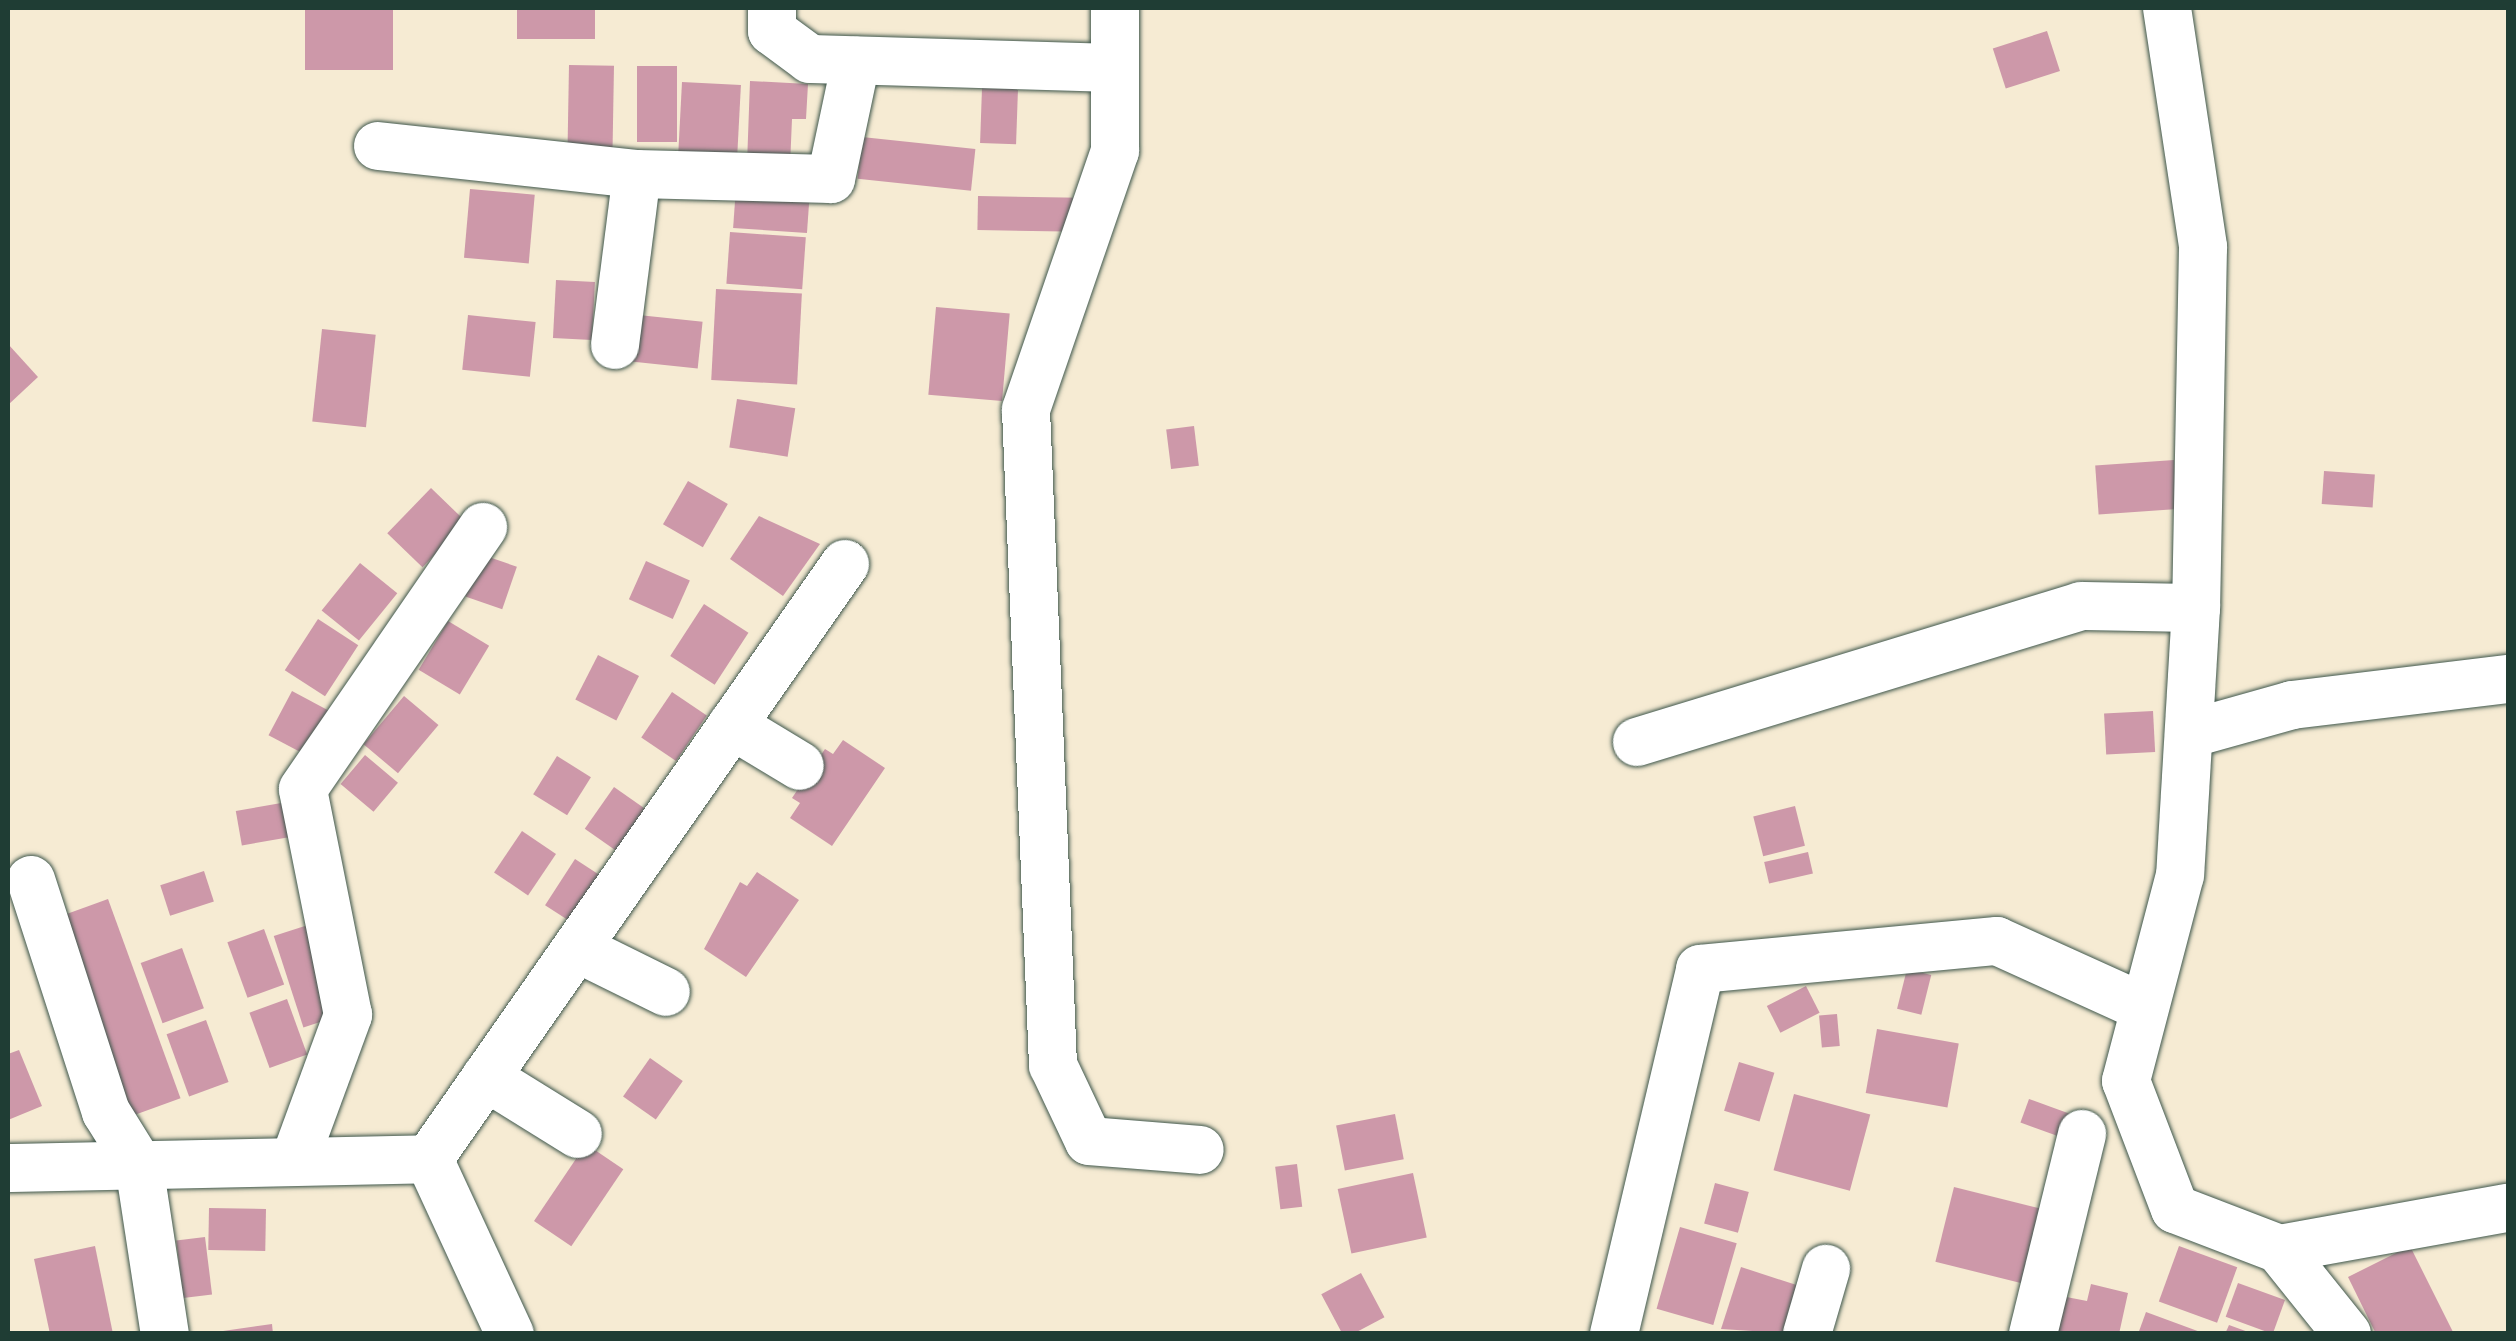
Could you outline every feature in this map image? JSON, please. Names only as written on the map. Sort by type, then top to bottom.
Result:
[{"type":"street","points":[[772,8],[772,31],[810,60],[1116,68]]},
{"type":"street","points":[[1116,8],[1115,151],[1026,410],[1053,1065],[1089,1142],[1200,1150]]},
{"type":"street","points":[[2167,8],[2202,247],[2196,608],[2180,874],[2126,1081],[2175,1209],[2279,1249],[2347,1334]]},
{"type":"street","points":[[378,146],[637,174],[831,178],[856,61]]},
{"type":"street","points":[[614,344],[637,174]]},
{"type":"street","points":[[294,1162],[348,1015],[303,789],[356,732],[393,660],[450,571],[483,528]]},
{"type":"street","points":[[429,1159],[845,564]]},
{"type":"street","points":[[1637,742],[2081,606],[2196,608]]},
{"type":"street","points":[[2189,734],[2292,706],[2508,680]]},
{"type":"street","points":[[732,726],[800,766]]},
{"type":"street","points":[[31,880],[106,1112],[140,1165],[165,1334]]},
{"type":"street","points":[[1614,1334],[1700,969],[1997,941],[2145,1008]]},
{"type":"street","points":[[576,948],[666,992]]},
{"type":"street","points":[[486,1077],[578,1134]]},
{"type":"street","points":[[2033,1334],[2082,1134]]},
{"type":"street","points":[[8,1168],[429,1159]]},
{"type":"street","points":[[429,1159],[510,1334]]},
{"type":"street","points":[[2279,1249],[2508,1208]]},
{"type":"street","points":[[1807,1334],[1826,1270]]},
{"type":"building","points":[[305,8],[393,8],[393,70],[305,70]]},
{"type":"building","points":[[517,8],[595,8],[595,39],[517,39]]},
{"type":"building","points":[[2047,31],[2060,71],[2006,89],[1993,49]]},
{"type":"building","points":[[569,65],[614,66],[612,152],[567,151]]},
{"type":"building","points":[[637,66],[677,66],[677,142],[637,142]]},
{"type":"building","points":[[750,81],[808,84],[806,119],[792,119],[790,166],[747,164]]},
{"type":"building","points":[[682,82],[741,85],[736,170],[678,167]]},
{"type":"building","points":[[982,88],[1018,89],[1016,144],[980,143]]},
{"type":"building","points":[[862,137],[975,149],[971,191],[858,179]]},
{"type":"building","points":[[736,187],[810,192],[807,233],[733,228]]},
{"type":"building","points":[[470,189],[535,195],[529,263],[464,258]]},
{"type":"building","points":[[978,196],[1080,198],[1079,232],[977,230]]},
{"type":"building","points":[[730,232],[806,237],[802,289],[726,284]]},
{"type":"building","points":[[556,280],[595,282],[592,340],[553,338]]},
{"type":"building","points":[[716,289],[802,294],[797,384],[711,380]]},
{"type":"building","points":[[936,307],[1010,313],[1002,401],[928,395]]},
{"type":"building","points":[[629,314],[703,322],[698,368],[624,361]]},
{"type":"building","points":[[468,315],[536,322],[530,377],[462,370]]},
{"type":"building","points":[[322,329],[376,335],[366,427],[312,421]]},
{"type":"building","points":[[8,344],[38,377],[8,405]]},
{"type":"building","points":[[737,399],[795,408],[788,457],[729,447]]},
{"type":"building","points":[[1194,426],[1199,466],[1171,469],[1166,429]]},
{"type":"building","points":[[2174,460],[2177,509],[2099,514],[2095,466]]},
{"type":"building","points":[[2324,471],[2375,475],[2373,507],[2322,504]]},
{"type":"building","points":[[688,481],[728,504],[703,547],[663,524]]},
{"type":"building","points":[[431,488],[466,522],[422,567],[387,533]]},
{"type":"building","points":[[759,516],[820,544],[783,596],[730,559]]},
{"type":"building","points":[[480,554],[517,567],[502,609],[465,597]]},
{"type":"building","points":[[646,561],[690,581],[673,619],[629,599]]},
{"type":"building","points":[[360,563],[397,593],[359,641],[322,610]]},
{"type":"building","points":[[704,604],[748,633],[715,685],[670,656]]},
{"type":"building","points":[[318,619],[358,645],[325,696],[285,670]]},
{"type":"building","points":[[448,621],[489,646],[460,695],[419,670]]},
{"type":"building","points":[[598,655],[639,676],[616,720],[575,700]]},
{"type":"building","points":[[292,691],[331,712],[307,756],[269,735]]},
{"type":"building","points":[[672,692],[707,715],[676,761],[641,738]]},
{"type":"building","points":[[404,696],[438,725],[398,773],[364,744]]},
{"type":"building","points":[[2153,711],[2155,752],[2106,755],[2104,714]]},
{"type":"building","points":[[843,740],[885,768],[832,846],[790,818],[800,803],[792,798],[825,749],[833,754]]},
{"type":"building","points":[[365,755],[398,783],[374,812],[341,784]]},
{"type":"building","points":[[557,756],[591,777],[567,815],[533,794]]},
{"type":"building","points":[[614,787],[650,812],[621,854],[585,829]]},
{"type":"building","points":[[287,802],[293,836],[242,845],[236,811]]},
{"type":"building","points":[[1795,806],[1805,846],[1763,856],[1753,816]]},
{"type":"building","points":[[522,831],[556,854],[528,895],[494,872]]},
{"type":"building","points":[[1808,852],[1813,873],[1769,884],[1764,862]]},
{"type":"building","points":[[575,859],[611,882],[581,929],[545,905]]},
{"type":"building","points":[[204,871],[214,901],[170,916],[160,885]]},
{"type":"building","points":[[757,872],[799,900],[746,977],[704,949],[740,882],[747,886]]},
{"type":"building","points":[[108,899],[181,1098],[132,1116],[59,917]]},
{"type":"building","points":[[308,925],[338,1016],[303,1027],[274,936]]},
{"type":"building","points":[[264,929],[284,984],[248,998],[227,942]]},
{"type":"building","points":[[182,948],[204,1008],[163,1023],[141,963]]},
{"type":"building","points":[[1907,969],[1931,975],[1921,1015],[1897,1009]]},
{"type":"building","points":[[1806,986],[1820,1013],[1780,1033],[1767,1006]]},
{"type":"building","points":[[287,999],[307,1054],[270,1068],[249,1013]]},
{"type":"building","points":[[1837,1014],[1840,1046],[1822,1047],[1819,1016]]},
{"type":"building","points":[[206,1020],[229,1082],[189,1096],[167,1034]]},
{"type":"building","points":[[1877,1029],[1959,1043],[1947,1107],[1866,1093]]},
{"type":"building","points":[[19,1050],[42,1106],[8,1120],[8,1054]]},
{"type":"building","points":[[650,1058],[683,1081],[656,1119],[623,1097]]},
{"type":"building","points":[[1739,1062],[1774,1073],[1759,1122],[1724,1111]]},
{"type":"building","points":[[1794,1094],[1870,1114],[1850,1191],[1774,1170]]},
{"type":"building","points":[[2029,1099],[2073,1115],[2065,1139],[2020,1122]]},
{"type":"building","points":[[1395,1114],[1404,1159],[1345,1171],[1336,1125]]},
{"type":"building","points":[[586,1144],[623,1169],[571,1246],[534,1221]]},
{"type":"building","points":[[1297,1164],[1302,1207],[1280,1209],[1275,1167]]},
{"type":"building","points":[[1413,1173],[1427,1238],[1351,1254],[1338,1189]]},
{"type":"building","points":[[1715,1183],[1749,1192],[1738,1233],[1704,1224]]},
{"type":"building","points":[[1954,1187],[2041,1209],[2023,1283],[1935,1262]]},
{"type":"building","points":[[209,1208],[266,1209],[265,1251],[208,1250]]},
{"type":"building","points":[[1680,1227],[1737,1243],[1713,1325],[1657,1309]]},
{"type":"building","points":[[205,1237],[212,1295],[183,1298],[176,1241]]},
{"type":"building","points":[[95,1246],[113,1334],[50,1334],[34,1259]]},
{"type":"building","points":[[2179,1246],[2237,1267],[2217,1323],[2159,1301]]},
{"type":"building","points":[[2410,1246],[2454,1334],[2376,1334],[2348,1277]]},
{"type":"building","points":[[1741,1267],[1812,1290],[1798,1334],[1721,1329]]},
{"type":"building","points":[[1361,1273],[1384,1317],[1353,1334],[1342,1334],[1321,1294]]},
{"type":"building","points":[[2238,1283],[2285,1300],[2273,1334],[2226,1317]]},
{"type":"building","points":[[2091,1284],[2128,1293],[2119,1334],[2043,1334],[2051,1294],[2087,1301]]},
{"type":"building","points":[[2146,1312],[2203,1333],[2203,1334],[2138,1334]]},
{"type":"building","points":[[272,1324],[273,1334],[223,1334],[223,1331]]},
{"type":"building","points":[[2229,1325],[2251,1333],[2251,1334],[2225,1334]]}]
